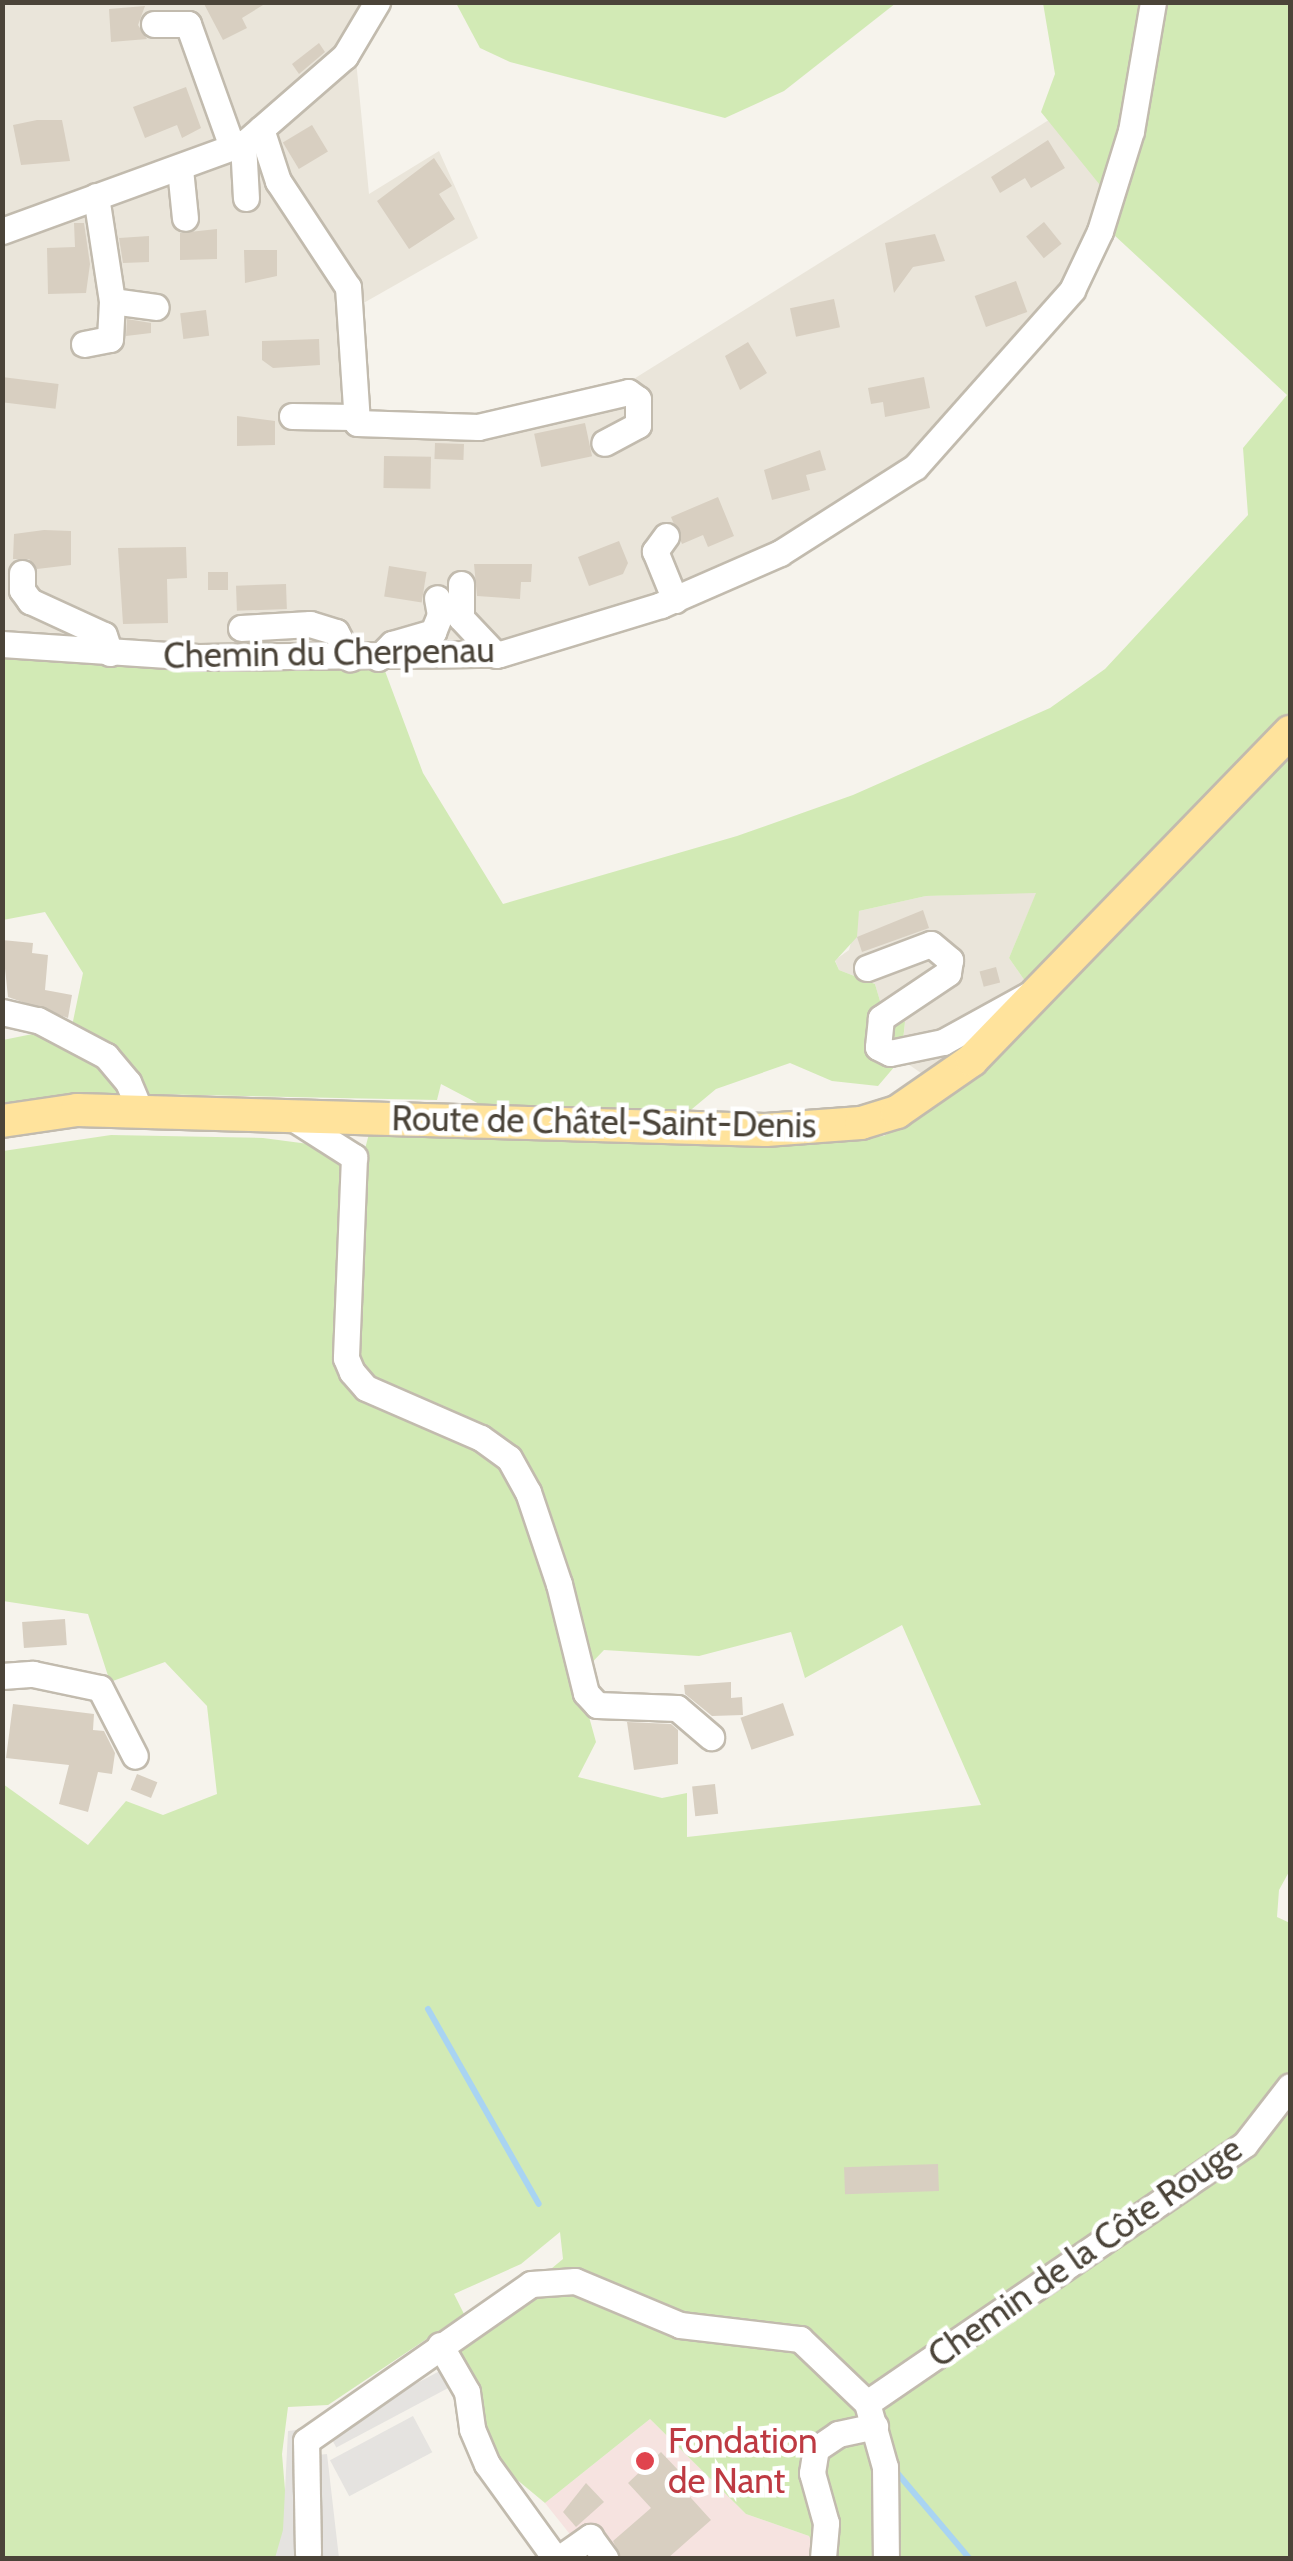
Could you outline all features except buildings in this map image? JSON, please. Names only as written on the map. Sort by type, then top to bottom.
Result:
[{"type":"main road","name":"Route de Châtel-Saint-Denis","points":[[2,1121],[77,1110],[140,1110],[766,1130],[860,1124],[936,1089],[1039,991],[1290,732]]},
{"type":"street","points":[[2,231],[180,168],[246,140],[345,56],[377,2]]},
{"type":"street","name":"Chemin du Cherpenau","points":[[2,644],[110,654],[378,658],[496,654],[675,600],[780,553],[915,467],[1044,328],[1072,290],[1100,231],[1131,130],[1153,2]]},
{"type":"street","points":[[154,24],[188,24],[210,108],[246,140],[278,181],[348,288],[352,417],[357,423],[478,427],[628,392],[638,399],[638,425],[604,443]]},
{"type":"street","points":[[246,140],[246,198]]},
{"type":"street","points":[[180,168],[185,218]]},
{"type":"street","points":[[84,344],[110,339],[112,301],[96,196]]},
{"type":"street","points":[[112,301],[156,307]]},
{"type":"street","points":[[292,416],[352,417]]},
{"type":"street","points":[[666,536],[655,551],[675,600]]},
{"type":"street","points":[[22,574],[22,590],[30,601],[104,635],[110,654]]},
{"type":"street","points":[[461,584],[461,618],[496,654]]},
{"type":"street","points":[[378,658],[392,644],[433,632],[440,615],[437,598]]},
{"type":"street","points":[[242,628],[310,624],[336,632],[350,658]]},
{"type":"street","points":[[867,968],[931,944],[950,960],[935,984],[880,1018],[878,1047],[890,1053],[943,1042],[1039,991]]},
{"type":"street","points":[[2,1012],[38,1020],[106,1056],[128,1082],[140,1110]]},
{"type":"street","points":[[287,1115],[354,1157]]},
{"type":"street","points":[[369,1118],[354,1157],[346,1358],[352,1372],[366,1388],[481,1438],[509,1458],[553,1566],[586,1693],[597,1704],[618,1710],[676,1708],[711,1738]]},
{"type":"street","points":[[2,1676],[32,1674],[100,1688],[136,1756]]},
{"type":"street","name":"Chemin de la Côte Rouge","points":[[871,2414],[1245,2144],[1290,2086]]},
{"type":"street","points":[[308,2553],[306,2441],[531,2284],[575,2281],[680,2325],[800,2339],[871,2414],[885,2467],[886,2558]]},
{"type":"street","points":[[440,2345],[466,2392],[487,2464],[558,2558],[590,2538],[606,2558]]},
{"type":"street","points":[[823,2558],[826,2523],[812,2462],[838,2434],[871,2414]]},
{"type":"shaded area","points":[[2,3],[364,3],[356,60],[369,194],[439,151],[478,238],[353,309],[352,417],[478,427],[616,390],[1052,118],[1104,190],[1064,284],[908,457],[854,496],[717,574],[500,645],[205,648],[3,634]]},
{"type":"shaded area","points":[[1037,892],[1009,958],[1027,984],[968,1047],[928,1078],[901,1059],[905,1023],[883,1011],[875,984],[839,970],[835,960],[849,950],[859,911],[926,896]]},
{"type":"shaded area","points":[[451,2365],[460,2382],[336,2448],[327,2431]]},
{"type":"shaded area","points":[[413,2416],[432,2452],[349,2496],[330,2460]]},
{"type":"shaded area","name":"Fondation de Nant","points":[[650,2419],[746,2514],[809,2536],[819,2558],[555,2558],[577,2543],[545,2503]]},
{"type":"shaded area","points":[[305,2429],[307,2456],[327,2454],[339,2558],[275,2558],[283,2530],[288,2431]]},
{"type":"green space","points":[[456,3],[896,3],[784,91],[725,118],[510,62],[480,48]]},
{"type":"green space","points":[[1043,3],[1146,3],[1104,190],[1041,112],[1055,74]]},
{"type":"green space","points":[[1165,3],[1290,3],[1290,715],[1027,984],[1009,958],[1036,893],[926,896],[859,911],[857,937],[835,961],[839,970],[875,984],[883,1011],[905,1022],[901,1059],[878,1086],[832,1081],[790,1063],[716,1089],[680,1119],[483,1106],[441,1084],[437,1100],[101,1093],[3,1106],[3,1040],[72,1026],[83,973],[45,912],[3,920],[2,652],[385,671],[423,773],[503,904],[737,836],[853,795],[1050,708],[1105,669],[1248,515],[1243,448],[1287,395],[1113,234],[1136,158]]},
{"type":"green space","points":[[1290,751],[1290,1870],[1279,1890],[1277,1917],[1290,1923],[1290,2558],[819,2558],[809,2536],[746,2514],[650,2419],[545,2503],[467,2438],[452,2351],[563,2259],[560,2232],[521,2264],[454,2294],[464,2314],[328,2405],[288,2407],[282,2454],[287,2514],[278,2558],[3,2558],[3,1784],[88,1845],[126,1801],[163,1815],[217,1794],[207,1706],[165,1662],[110,1682],[88,1614],[3,1601],[3,1151],[111,1135],[263,1138],[339,1148],[361,1164],[370,1130],[804,1142],[884,1136],[977,1075]],"holes":[[[902,1625],[981,1805],[687,1837],[687,1793],[662,1798],[578,1777],[596,1742],[578,1677],[604,1650],[699,1656],[791,1632],[805,1678]]]},
{"type":"waterway","points":[[428,2009],[539,2204]]},
{"type":"waterway","points":[[893,2468],[969,2558]]},
{"type":"place","name":"Fondation de Nant","points":[[645,2461]]}]
